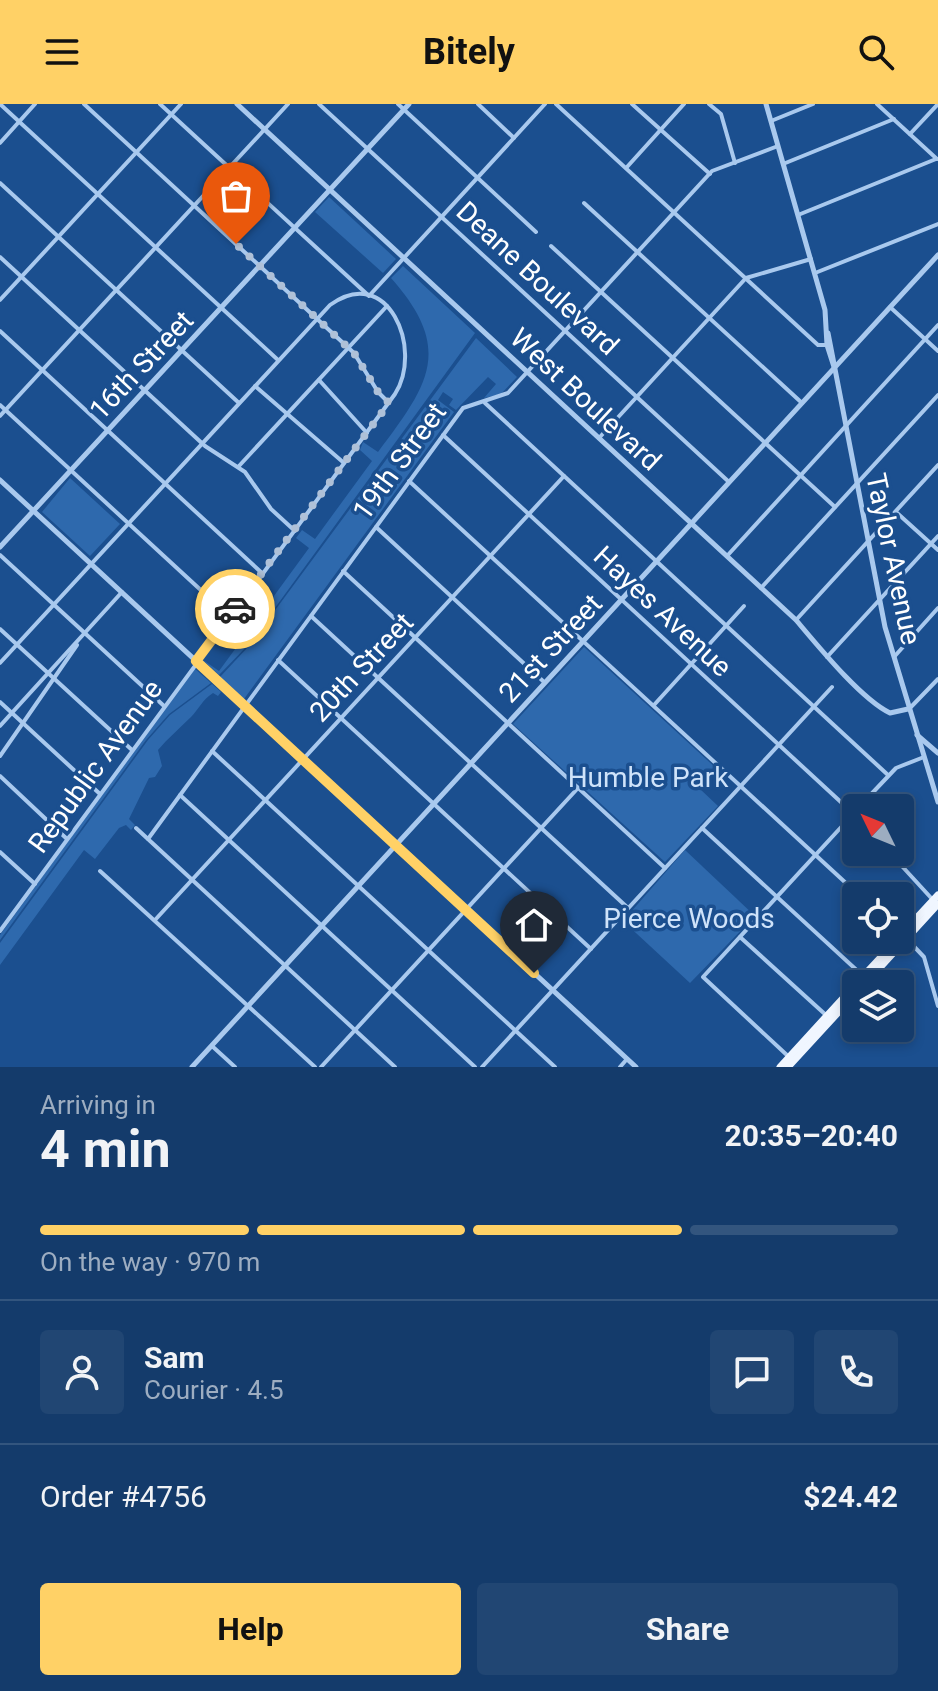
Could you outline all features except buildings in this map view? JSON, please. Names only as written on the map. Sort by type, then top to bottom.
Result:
[{"type":"main road","points":[[914,923],[936,900]]},
{"type":"main road","points":[[873,970],[886,954]]},
{"type":"main road","points":[[780,1067],[842,999]]},
{"type":"main road","points":[[788,1067],[842,1008]]},
{"type":"street","points":[[0,104],[278,361]]},
{"type":"street","points":[[0,143],[35,104]]},
{"type":"street","points":[[84,104],[349,348],[389,403]]},
{"type":"street","points":[[160,104],[369,296],[387,306],[238,467]]},
{"type":"street","points":[[0,300],[181,104]]},
{"type":"street","name":"West Boulevard","points":[[237,104],[796,620],[827,657],[884,710],[894,713],[908,709]]},
{"type":"street","points":[[0,416],[288,104]]},
{"type":"street","name":"Deane Boulevard","points":[[319,104],[729,482]]},
{"type":"street","points":[[398,104],[406,107],[536,232]]},
{"type":"street","points":[[478,104],[515,138]]},
{"type":"street","points":[[0,663],[317,319],[339,299],[369,296],[545,104]]},
{"type":"street","points":[[556,104],[818,345],[827,345]]},
{"type":"street","points":[[632,104],[710,174]]},
{"type":"street","points":[[626,168],[684,104]]},
{"type":"street","points":[[709,104],[721,114],[735,163]]},
{"type":"street","name":"Taylor Avenue","points":[[766,104],[815,273],[828,333],[827,345],[835,368]]},
{"type":"street","points":[[771,121],[813,104]]},
{"type":"street","points":[[798,215],[937,159],[877,104]]},
{"type":"street","points":[[910,134],[938,104]]},
{"type":"street","name":"16th Street","points":[[0,547],[406,107]]},
{"type":"street","points":[[783,164],[894,119]]},
{"type":"street","name":"19th Street","points":[[148,839],[466,405],[505,395],[710,174],[778,146]]},
{"type":"street","points":[[0,183],[239,403]]},
{"type":"street","points":[[584,203],[802,403]]},
{"type":"street","points":[[815,273],[938,224]]},
{"type":"street","points":[[551,246],[835,507]]},
{"type":"street","name":"21st Street","points":[[192,1067],[938,255]]},
{"type":"street","points":[[0,257],[202,443],[238,467],[277,516],[295,531]]},
{"type":"street","points":[[599,438],[746,278],[811,259]]},
{"type":"street","name":"Republic Avenue","points":[[1,928],[389,403],[403,378],[407,355],[401,326],[387,306]]},
{"type":"street","points":[[890,307],[938,351]]},
{"type":"street","points":[[727,556],[938,325]]},
{"type":"street","points":[[0,331],[263,574]]},
{"type":"street","name":"Taylor Avenue","points":[[828,333],[832,336],[835,368],[879,600],[908,709],[938,802]]},
{"type":"street","points":[[319,380],[367,433]]},
{"type":"street","points":[[255,386],[345,463]]},
{"type":"street","points":[[761,588],[938,395]]},
{"type":"street","points":[[483,401],[888,775]]},
{"type":"street","points":[[0,405],[230,617]]},
{"type":"street","name":"Hayes Avenue","points":[[443,435],[842,800]]},
{"type":"street","points":[[796,620],[938,465]]},
{"type":"street","name":"20th Street","points":[[155,920],[564,476]]},
{"type":"street","points":[[0,480],[636,1067]]},
{"type":"street","points":[[409,481],[845,882]]},
{"type":"street","points":[[896,512],[938,550]]},
{"type":"street","points":[[376,527],[545,683]]},
{"type":"street","points":[[827,657],[938,536]]},
{"type":"street","points":[[0,555],[164,706]]},
{"type":"street","points":[[343,571],[665,868]]},
{"type":"street","points":[[0,726],[122,592]]},
{"type":"street","points":[[653,706],[744,606]]},
{"type":"street","points":[[893,657],[938,608]]},
{"type":"street","points":[[311,616],[628,908]]},
{"type":"street","points":[[0,629],[132,750]]},
{"type":"street","points":[[0,756],[85,633]]},
{"type":"street","points":[[278,660],[591,949]]},
{"type":"street","points":[[908,709],[938,679]]},
{"type":"street","points":[[482,1067],[832,687]]},
{"type":"street","points":[[0,702],[100,794]]},
{"type":"street","points":[[916,734],[938,753]]},
{"type":"street","points":[[212,751],[555,1067]]},
{"type":"street","points":[[872,794],[902,763],[924,757]]},
{"type":"street","points":[[0,776],[67,839]]},
{"type":"street","points":[[321,1067],[578,788]]},
{"type":"street","points":[[180,795],[475,1067]]},
{"type":"street","points":[[789,1057],[703,977],[842,827]]},
{"type":"street","points":[[136,828],[395,1067]]},
{"type":"street","points":[[702,828],[854,970]]},
{"type":"street","points":[[0,852],[35,884]]},
{"type":"street","points":[[903,866],[936,900]]},
{"type":"street","points":[[100,871],[315,1067]]},
{"type":"street","points":[[740,937],[827,1016]]},
{"type":"street","points":[[914,948],[924,957],[938,1006]]},
{"type":"street","points":[[212,1046],[235,1067]]},
{"type":"street","points":[[620,1067],[627,1059]]},
{"type":"green space","points":[[329,197],[396,259],[383,273],[315,212]]},
{"type":"green space","points":[[403,266],[475,333],[248,645],[219,675],[203,660],[219,671],[309,548],[296,538],[302,530],[315,539],[372,461],[360,450],[363,442],[378,452],[421,386],[427,367],[428,347],[423,326],[411,303],[391,278]]},
{"type":"green space","points":[[476,338],[517,377],[501,394],[484,398],[496,384],[488,377],[456,410],[449,405],[453,399],[443,392],[438,400],[454,412],[244,699],[220,677],[248,647]]},
{"type":"green space","points":[[70,478],[120,524],[90,556],[42,512]]},
{"type":"green space","name":"Humble Park","points":[[584,647],[718,770],[700,789],[718,806],[665,862],[513,724]]},
{"type":"green space","points":[[194,668],[211,683],[169,714],[146,740],[0,940],[0,935]]},
{"type":"green space","points":[[212,684],[221,692],[218,696],[213,693],[209,696],[158,750],[162,766],[155,777],[149,778],[129,819],[135,825],[131,830],[126,825],[119,828],[95,859],[84,850],[0,965],[0,943],[148,740],[170,715]]},
{"type":"green space","name":"Pierce Woods","points":[[685,850],[755,916],[690,983],[623,921]]},
{"type":"way so far","points":[[235,609],[389,403],[378,392],[365,366],[354,353],[236,244]]},
{"type":"route","points":[[235,609],[196,661],[534,973]]}]
